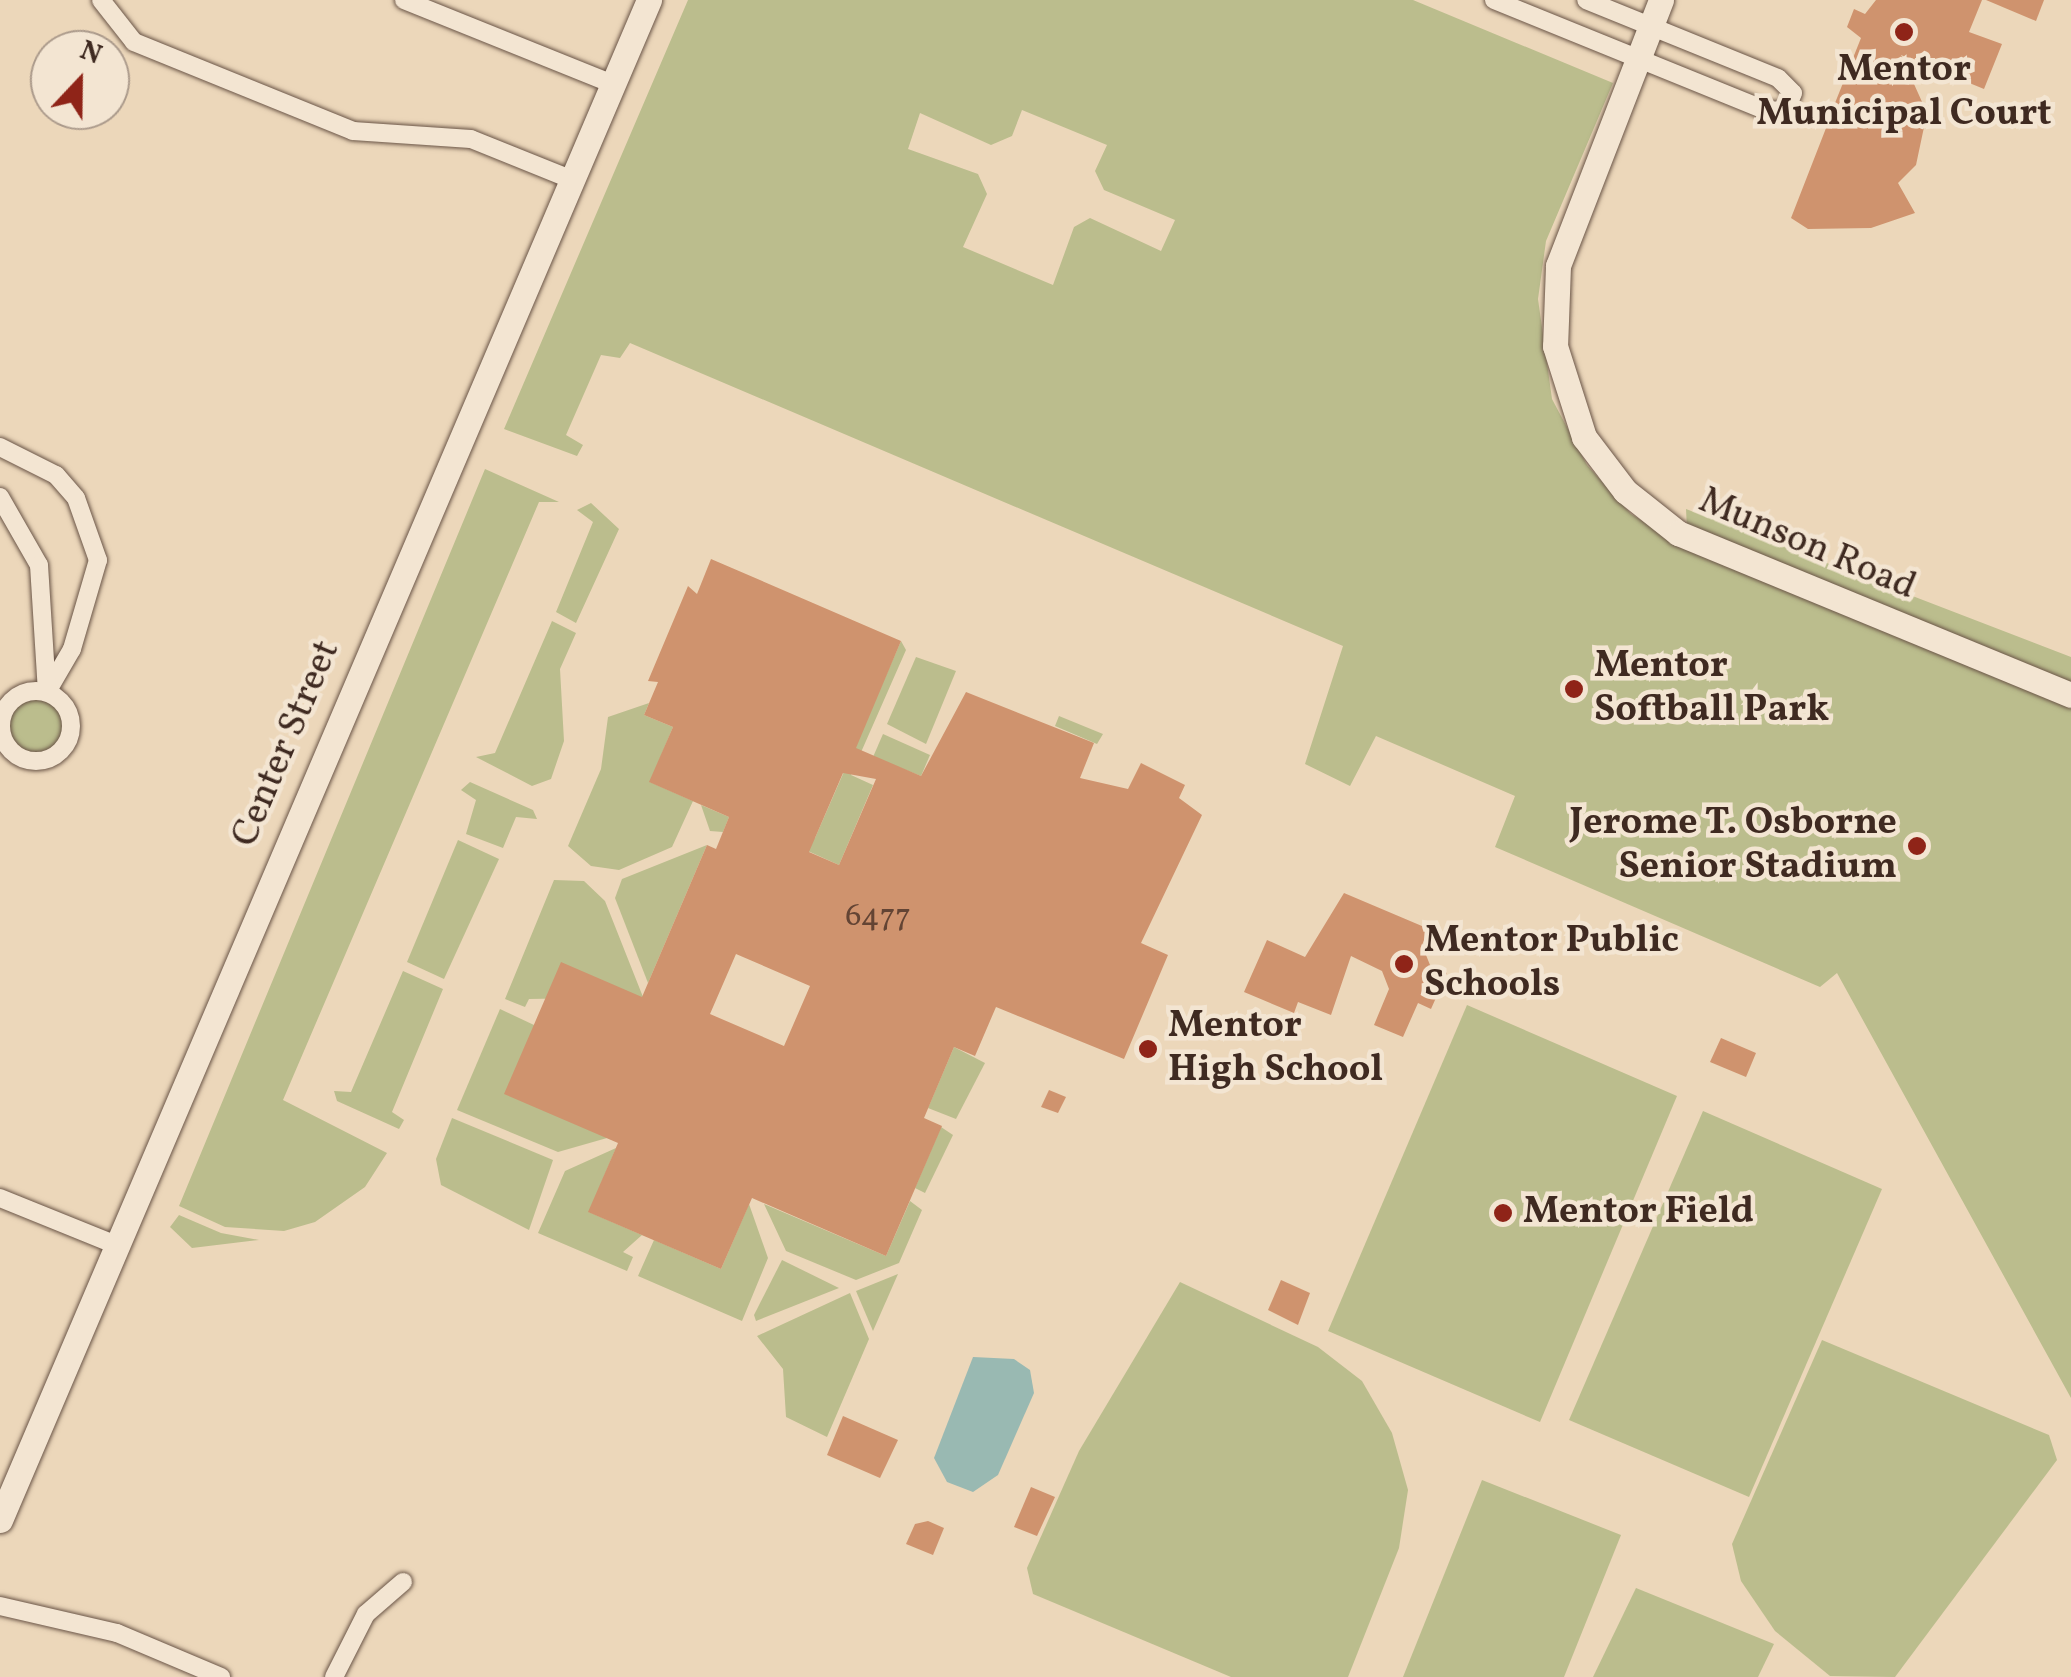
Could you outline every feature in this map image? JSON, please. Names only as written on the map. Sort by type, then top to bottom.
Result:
[{"type":"main road","name":"Center Street","points":[[0,1520],[114,1244],[649,0]]},
{"type":"main road","name":"Munson Road","points":[[1661,0],[1565,235],[1553,297],[1562,384],[1601,463],[1678,533],[2071,695]]},
{"type":"street","points":[[101,0],[134,42],[353,131],[471,138],[573,180]]},
{"type":"street","points":[[404,0],[614,84]]},
{"type":"street","points":[[1494,0],[1637,58],[1786,111],[1793,93],[1778,78],[1586,0]]},
{"type":"street","points":[[0,447],[56,475],[76,498],[98,560],[72,650],[46,692]]},
{"type":"street","points":[[0,497],[40,565],[46,692],[68,710],[70,737],[52,758],[25,760],[4,742],[2,716],[20,694],[46,692]]},
{"type":"street","points":[[0,1198],[114,1244]]},
{"type":"street","points":[[334,1677],[366,1614],[403,1582]]},
{"type":"street","points":[[0,1606],[117,1633],[221,1677]]},
{"type":"green space","points":[[688,0],[1413,0],[1613,83],[1546,241],[1538,299],[1552,399],[1587,465],[1631,514],[1688,549],[1686,509],[2071,657],[2071,1398],[1837,973],[1820,987],[1495,847],[1515,796],[1376,736],[1350,786],[1305,764],[1343,646],[630,343],[620,358],[601,355],[566,435],[583,445],[577,456],[504,429]],"holes":[[[1022,110],[1107,145],[1095,171],[1104,190],[1175,220],[1161,251],[1090,218],[1074,227],[1053,285],[963,247],[987,194],[978,174],[908,149],[920,113],[991,145],[1012,136]]]},
{"type":"green space","points":[[485,469],[559,502],[539,502],[283,1100],[387,1153],[365,1187],[315,1222],[284,1231],[225,1227],[179,1206]]},
{"type":"green space","points":[[591,503],[619,529],[576,623],[556,612],[593,522],[577,510]]},
{"type":"green space","points":[[552,621],[576,633],[560,669],[564,741],[551,779],[532,786],[476,757],[495,753]]},
{"type":"green space","points":[[901,641],[906,650],[851,775],[873,785],[839,865],[799,847],[815,838]]},
{"type":"green space","points":[[916,657],[956,671],[926,744],[887,724]]},
{"type":"green space","points":[[35,699],[55,707],[63,727],[55,747],[35,755],[15,747],[7,727],[15,707]]},
{"type":"green space","points":[[649,703],[644,715],[673,727],[650,782],[693,801],[672,847],[619,870],[591,866],[568,846],[601,769],[608,717]]},
{"type":"green space","points":[[1059,716],[1103,734],[1097,744],[1055,726]]},
{"type":"green space","points":[[883,734],[930,755],[921,776],[873,757]]},
{"type":"green space","points":[[470,782],[533,810],[537,819],[516,817],[503,848],[466,834],[476,800],[461,790]]},
{"type":"green space","points":[[701,805],[729,817],[723,832],[710,831]]},
{"type":"green space","points":[[458,840],[499,859],[444,979],[407,962]]},
{"type":"green space","points":[[707,845],[648,983],[615,898],[622,879]]},
{"type":"green space","points":[[554,880],[584,881],[605,901],[643,997],[529,999],[525,1007],[505,999]]},
{"type":"green space","points":[[403,971],[443,989],[392,1112],[404,1120],[399,1129],[337,1101],[334,1091],[351,1092]]},
{"type":"green space","name":"Mentor Field","points":[[1467,1005],[1677,1096],[1540,1422],[1328,1331]]},
{"type":"green space","points":[[500,1009],[534,1025],[607,1138],[558,1152],[457,1110]]},
{"type":"green space","points":[[954,1047],[985,1063],[956,1119],[928,1108]]},
{"type":"green space","points":[[1703,1111],[1882,1189],[1749,1497],[1569,1420]]},
{"type":"green space","points":[[452,1118],[553,1160],[529,1230],[441,1185],[436,1159]]},
{"type":"green space","points":[[941,1127],[953,1135],[925,1193],[915,1188]]},
{"type":"green space","points":[[616,1148],[589,1212],[642,1235],[623,1252],[633,1257],[627,1271],[538,1233],[565,1171]]},
{"type":"green space","points":[[910,1201],[922,1210],[899,1263],[856,1280],[786,1251],[764,1204],[886,1256]]},
{"type":"green space","points":[[749,1204],[768,1258],[742,1321],[638,1276],[654,1240],[721,1269]]},
{"type":"green space","points":[[179,1215],[221,1233],[259,1240],[192,1248],[170,1227]]},
{"type":"green space","points":[[782,1260],[839,1288],[756,1321],[754,1315]]},
{"type":"green space","points":[[898,1274],[873,1331],[856,1291]]},
{"type":"green space","points":[[1180,1282],[1318,1347],[1362,1381],[1392,1433],[1408,1490],[1399,1548],[1348,1677],[1231,1677],[1033,1594],[1027,1568],[1079,1451]]},
{"type":"green space","points":[[850,1293],[869,1339],[827,1437],[786,1417],[783,1369],[757,1336]]},
{"type":"green space","points":[[1822,1340],[2049,1435],[2057,1460],[1895,1677],[1830,1676],[1775,1631],[1741,1581],[1732,1544]]},
{"type":"green space","points":[[1482,1480],[1621,1535],[1564,1677],[1403,1677]]},
{"type":"green space","points":[[1636,1588],[1774,1644],[1758,1677],[1593,1677]]},
{"type":"water","points":[[973,1357],[1014,1359],[1030,1370],[1034,1393],[998,1475],[973,1492],[947,1482],[934,1458]]},
{"type":"building","points":[[1876,0],[1982,0],[1969,32],[2002,44],[1984,89],[1901,55],[1927,113],[1916,165],[1898,183],[1915,213],[1871,228],[1808,229],[1791,218],[1828,123],[1818,119],[1824,104],[1833,108],[1861,38],[1847,27],[1854,9],[1865,14]]},
{"type":"building","points":[[1986,0],[2044,0],[2036,21]]},
{"type":"building","name":"Mentor High School","points":[[711,559],[901,641],[856,748],[921,776],[966,692],[1094,743],[1080,778],[1128,789],[1141,763],[1185,785],[1179,798],[1202,815],[1141,943],[1168,955],[1124,1059],[996,1007],[975,1056],[954,1047],[924,1118],[942,1126],[886,1256],[752,1198],[721,1269],[588,1212],[618,1143],[504,1094],[561,962],[642,997],[707,845],[716,849],[729,817],[649,782],[673,727],[644,715],[658,682],[648,681],[688,586],[697,594]],"holes":[[[843,773],[876,779],[839,865],[809,852]],[[736,954],[810,986],[784,1046],[710,1014]]]},
{"type":"building","name":"Mentor Public Schools","points":[[1344,893],[1429,929],[1422,945],[1430,965],[1447,973],[1431,1009],[1418,1003],[1403,1037],[1374,1025],[1389,989],[1382,971],[1351,956],[1331,1015],[1298,1002],[1294,1013],[1244,992],[1267,940],[1305,957]]},
{"type":"building","points":[[1721,1038],[1756,1053],[1746,1077],[1710,1062]]},
{"type":"building","points":[[1049,1090],[1066,1097],[1058,1113],[1041,1107]]},
{"type":"building","points":[[1281,1280],[1310,1293],[1298,1325],[1268,1310]]},
{"type":"building","points":[[843,1416],[898,1440],[880,1478],[827,1455]]},
{"type":"building","points":[[1031,1487],[1055,1497],[1037,1536],[1014,1527]]},
{"type":"building","points":[[928,1521],[944,1528],[933,1555],[906,1544],[915,1524]]},
{"type":"place","name":"Mentor Municipal Court","points":[[1904,32]]},
{"type":"place","name":"Mentor Softball Park","points":[[1574,689]]},
{"type":"place","name":"Jerome T. Osborne Senior Stadium","points":[[1917,846]]},
{"type":"place","name":"Mentor Public Schools","points":[[1404,964]]},
{"type":"place","name":"Mentor High School","points":[[1148,1049]]},
{"type":"place","name":"Mentor Field","points":[[1503,1213]]}]
